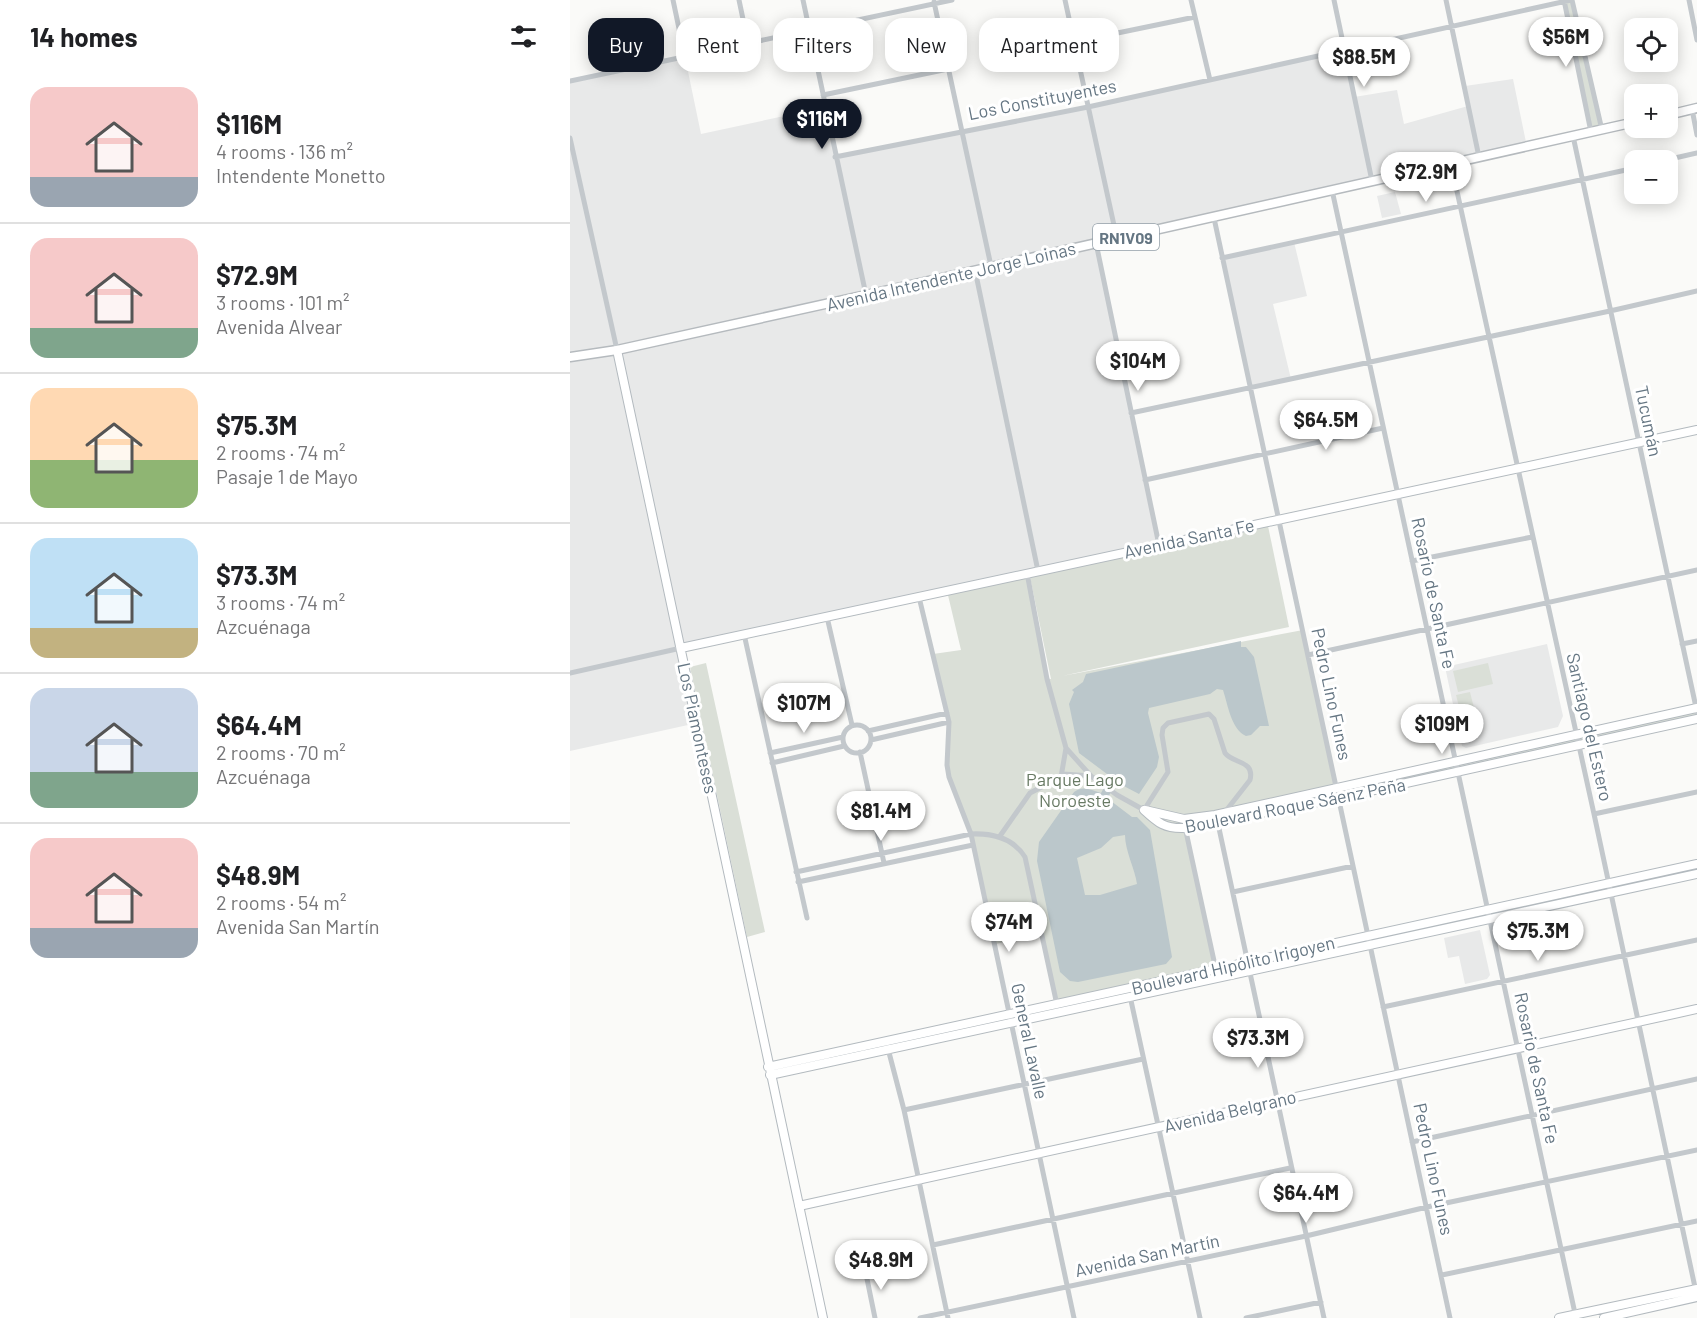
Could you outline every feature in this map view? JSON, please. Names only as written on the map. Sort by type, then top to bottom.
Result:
[{"type":"main road","points":[[1678,113],[1694,109]]},
{"type":"main road","name":"Avenida Intendente Jorge Loinas","points":[[617,350],[1624,125]]},
{"type":"main road","name":"RN1V09","points":[[570,357],[617,350]]},
{"type":"street","points":[[673,0],[677,18]]},
{"type":"street","points":[[739,0],[743,18]]},
{"type":"street","points":[[803,0],[807,18]]},
{"type":"street","points":[[863,18],[952,0]]},
{"type":"street","points":[[1065,0],[1069,18]]},
{"type":"street","points":[[1191,0],[1210,80]]},
{"type":"street","points":[[1334,0],[1372,181]]},
{"type":"street","points":[[1446,0],[1479,157]]},
{"type":"street","points":[[1568,0],[1602,130]]},
{"type":"street","points":[[1568,0],[1592,132]]},
{"type":"street","name":"Los Constituyentes","points":[[836,156],[1088,107],[1568,0]]},
{"type":"street","points":[[1689,0],[1697,40]]},
{"type":"street","points":[[934,2],[937,18]]},
{"type":"street","points":[[1119,33],[1195,17]]},
{"type":"street","points":[[570,81],[676,59]]},
{"type":"street","points":[[818,72],[866,295]]},
{"type":"street","points":[[823,95],[934,72]]},
{"type":"street","points":[[949,72],[991,266]]},
{"type":"street","points":[[1080,72],[1117,238]]},
{"type":"street","points":[[1694,109],[1697,135]]},
{"type":"street","name":"Tucumán","points":[[1572,136],[1697,710]]},
{"type":"street","name":"Los Piamonteses","points":[[570,138],[823,1318]]},
{"type":"street","points":[[1678,157],[1697,153]]},
{"type":"street","name":"Santiago del Estero","points":[[1451,164],[1697,1293]]},
{"type":"street","points":[[1222,258],[1624,170]]},
{"type":"street","name":"Rosario de Santa Fe","points":[[1332,190],[1576,1316]]},
{"type":"street","name":"Pedro Lino Funes","points":[[1214,218],[1450,1318]]},
{"type":"street","points":[[1096,243],[1159,545]]},
{"type":"street","points":[[975,270],[1038,571]]},
{"type":"street","points":[[1131,413],[1697,291]]},
{"type":"street","points":[[1145,480],[1264,452],[1383,428]]},
{"type":"street","name":"Avenida Santa Fe","points":[[681,648],[1697,430]]},
{"type":"street","points":[[1412,561],[1532,537]]},
{"type":"street","points":[[1308,655],[1697,570]]},
{"type":"street","points":[[1000,836],[1030,793],[1057,780],[1063,774],[1066,748],[1047,679],[1027,573]]},
{"type":"street","name":"General Lavalle","points":[[919,597],[949,722],[947,765],[949,777],[971,834],[1074,1318]]},
{"type":"street","points":[[826,617],[852,725]]},
{"type":"street","points":[[744,634],[807,918]]},
{"type":"street","points":[[1682,644],[1697,641]]},
{"type":"street","points":[[570,672],[681,648]]},
{"type":"street","name":"Boulevard Roque Sáenz Peña","points":[[1144,810],[1184,819],[1216,819],[1225,813],[1336,787],[1697,710]]},
{"type":"street","points":[[868,731],[947,714]]},
{"type":"street","points":[[1144,810],[1168,772],[1163,728],[1168,723],[1209,714],[1214,719],[1225,753],[1228,757],[1249,767],[1251,775],[1250,780],[1225,813]]},
{"type":"street","name":"Boulevard Roque Sáenz Peña","points":[[1066,748],[1101,784],[1144,810],[1159,824],[1173,829],[1216,819],[1338,798],[1697,719]]},
{"type":"street","points":[[871,740],[949,722]]},
{"type":"street","points":[[852,725],[863,726],[868,731],[871,740],[867,748],[860,752],[851,752],[844,746],[843,736],[846,729],[852,725]]},
{"type":"street","points":[[770,753],[843,736]]},
{"type":"street","points":[[772,763],[844,746]]},
{"type":"street","points":[[860,752],[884,863]]},
{"type":"street","points":[[1063,774],[1091,776]]},
{"type":"street","points":[[1594,814],[1697,792]]},
{"type":"street","points":[[1184,819],[1216,970]]},
{"type":"street","points":[[1216,819],[1249,961],[1290,1168],[1324,1318]]},
{"type":"street","points":[[796,872],[971,834],[1000,836],[1022,852],[1025,857],[1057,1005]]},
{"type":"street","points":[[798,882],[973,845]]},
{"type":"street","name":"Boulevard Hipólito Irigoyen","points":[[769,1070],[1129,992],[1249,961],[1368,934],[1697,864]]},
{"type":"street","points":[[1233,892],[1353,866]]},
{"type":"street","name":"Boulevard Hipólito Irigoyen","points":[[1010,1018],[1057,1005],[1250,970],[1697,874]]},
{"type":"street","points":[[1383,1008],[1697,940]]},
{"type":"street","points":[[1129,992],[1200,1318]]},
{"type":"street","name":"Avenida Belgrano","points":[[799,1206],[918,1178],[1697,1010]]},
{"type":"street","points":[[887,1044],[904,1110],[947,1315]]},
{"type":"street","points":[[904,1110],[1143,1059]]},
{"type":"street","points":[[1413,1142],[1697,1079]]},
{"type":"street","name":"Avenida San Martín","points":[[920,1318],[947,1315],[1697,1150]]},
{"type":"street","points":[[933,1245],[1290,1168]]},
{"type":"street","points":[[1442,1275],[1697,1221]]},
{"type":"street","points":[[865,1269],[875,1318]]},
{"type":"street","points":[[1559,1318],[1697,1293]]},
{"type":"street","points":[[1604,1318],[1697,1293]]},
{"type":"street","points":[[1246,1318],[1321,1302]]},
{"type":"shaded area","points":[[1344,51],[1354,97],[1397,90],[1404,124],[1468,106],[1465,86],[1513,79],[1527,147],[1096,243],[1159,545],[681,648],[697,723],[570,751],[570,81],[613,72],[664,72],[664,61],[676,59],[676,72],[688,72],[701,134],[826,107],[835,156],[1088,107]]},
{"type":"shaded area","points":[[1395,192],[1401,214],[1382,218],[1377,196]]},
{"type":"shaded area","points":[[1294,242],[1307,296],[1273,304],[1291,379],[1250,387],[1222,258]]},
{"type":"shaded area","points":[[1241,641],[1241,647],[1246,647],[1254,657],[1269,726],[1260,726],[1251,735],[1246,736],[1241,733],[1231,716],[1223,690],[1217,689],[1210,694],[1149,708],[1148,713],[1159,757],[1157,767],[1139,794],[1118,783],[1107,798],[1132,817],[1137,817],[1150,830],[1172,957],[1166,964],[1078,982],[1070,981],[1060,972],[1037,861],[1039,842],[1074,792],[1084,788],[1101,793],[1109,779],[1107,774],[1079,753],[1069,704],[1074,692],[1072,690],[1083,682],[1086,674]],"holes":[[[1125,835],[1137,884],[1100,895],[1085,895],[1077,858],[1101,848],[1113,837]]]},
{"type":"shaded area","points":[[1547,644],[1563,716],[1558,727],[1466,748],[1462,746],[1445,667]]},
{"type":"shaded area","points":[[1480,930],[1490,975],[1487,979],[1465,984],[1459,956],[1448,958],[1444,938]]},
{"type":"green space","points":[[1564,0],[1572,0],[1602,130],[1591,132]]},
{"type":"green space","name":"Parque Lago Noroeste","points":[[1268,526],[1289,627],[1062,676],[1303,630],[1336,787],[1184,819],[1216,969],[1697,864],[1697,874],[770,1075],[768,1067],[1057,1004],[1041,933],[996,944],[973,845],[949,777],[949,722],[933,654],[961,650],[947,591],[1027,573],[1048,679],[1051,679],[1030,577]]},
{"type":"green space","points":[[706,663],[765,932],[747,937],[690,667]]},
{"type":"green space","points":[[1488,663],[1493,684],[1458,692],[1453,671]]},
{"type":"green space","points":[[1470,692],[1476,716],[1462,719],[1456,695]]},
{"type":"green space","points":[[1697,712],[1697,716],[1238,816],[1237,812]]}]
